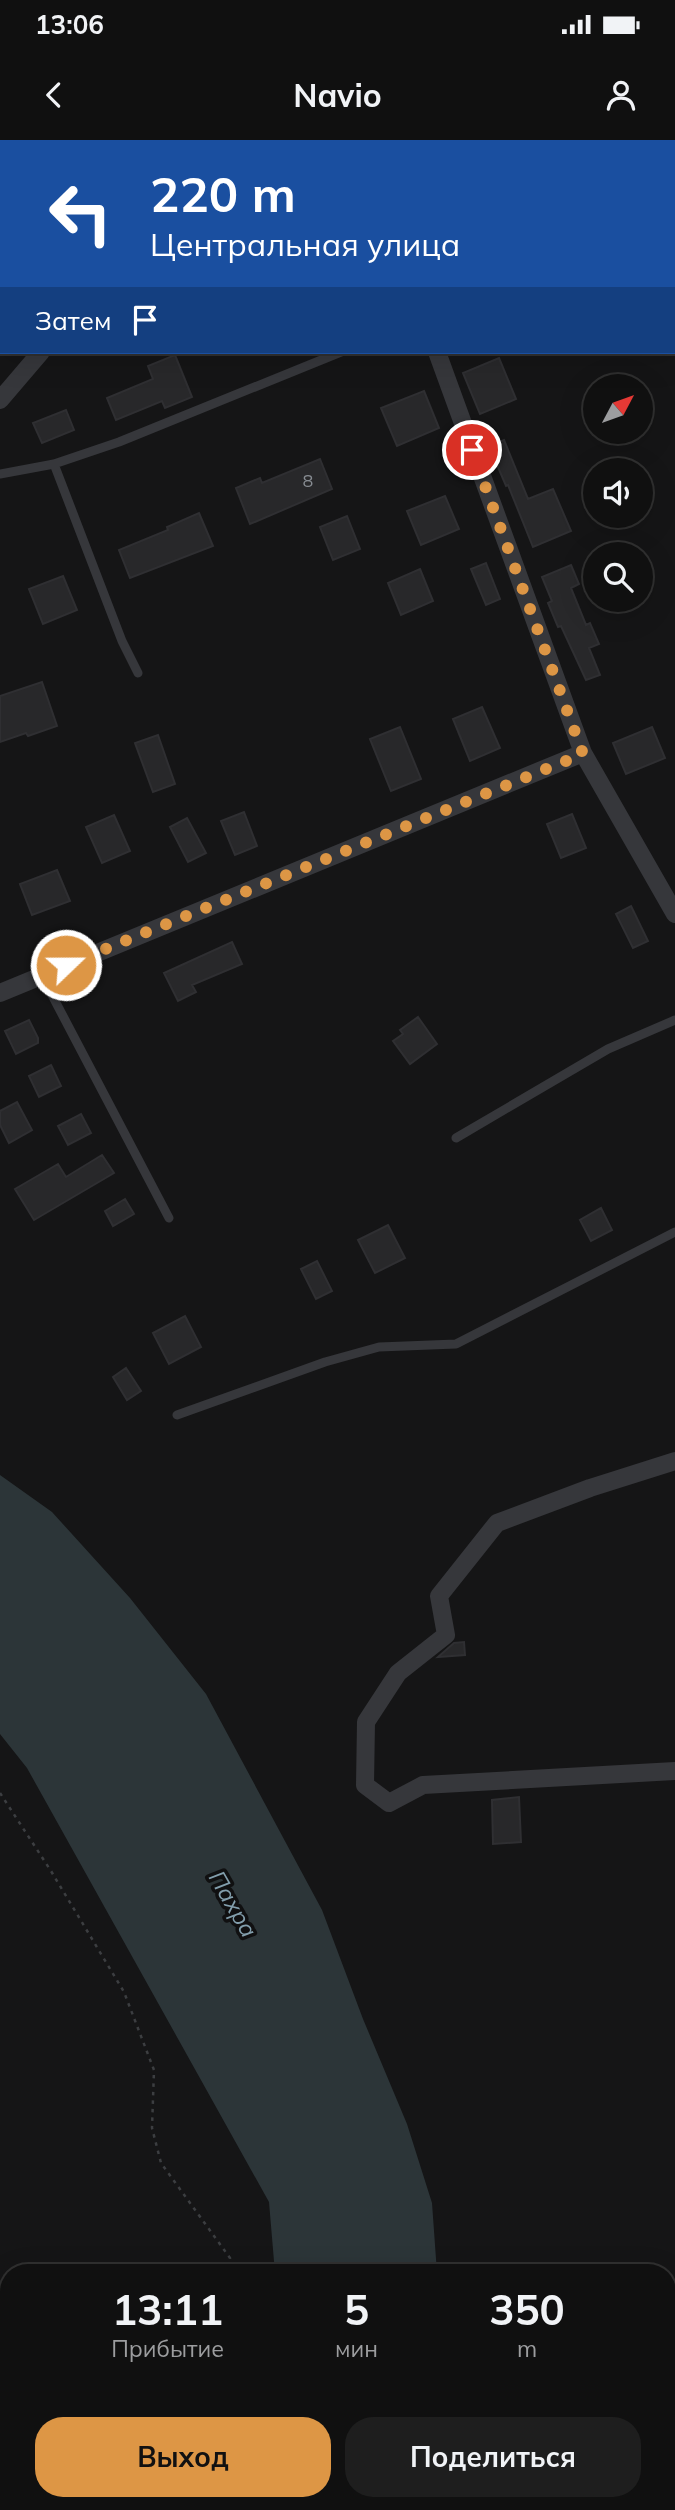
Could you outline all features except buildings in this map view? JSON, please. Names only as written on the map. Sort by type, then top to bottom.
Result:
[{"type":"street","points":[[0,400],[39,354]]},
{"type":"street","points":[[438,354],[583,754],[675,914]]},
{"type":"street","points":[[0,993],[583,754]]},
{"type":"street","points":[[675,1461],[590,1488],[497,1523],[439,1596],[446,1635],[398,1674],[366,1722],[365,1785],[389,1803],[423,1785],[675,1771]]},
{"type":"lane","points":[[0,474],[54,464],[119,442],[336,354]]},
{"type":"lane","points":[[54,464],[122,641],[138,673]]},
{"type":"lane","points":[[42,976],[169,1218]]},
{"type":"lane","points":[[456,1138],[608,1049],[675,1020]]},
{"type":"lane","points":[[177,1415],[325,1362],[379,1347],[456,1344],[675,1232]]},
{"type":"path","points":[[0,1793],[124,1992],[154,2070],[152,2129],[161,2163],[230,2258],[230,2264]]},
{"type":"water","name":"Пахра","points":[[0,1475],[52,1512],[130,1598],[206,1694],[322,1910],[363,2019],[407,2124],[432,2203],[436,2264],[274,2264],[269,2202],[27,1768],[0,1734]]},
{"type":"route","points":[[66,965],[583,754],[472,450]]}]
